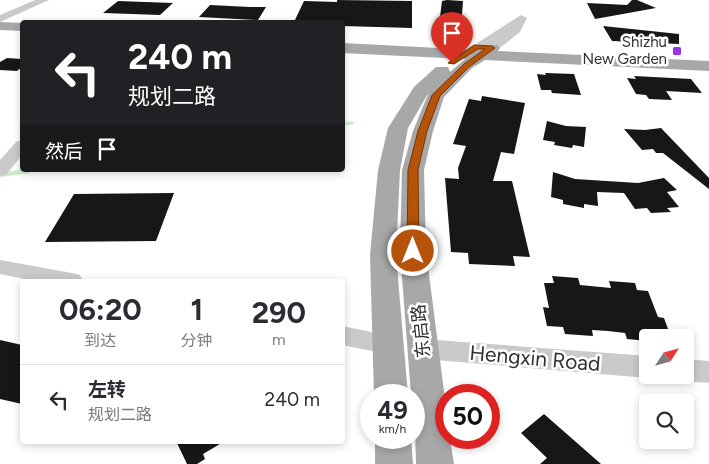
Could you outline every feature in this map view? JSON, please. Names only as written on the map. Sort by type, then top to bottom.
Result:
[{"type":"main road","points":[[0,26],[20,27]]},
{"type":"main road","points":[[0,33],[20,34]]},
{"type":"main road","points":[[345,42],[479,51],[543,58],[709,66]]},
{"type":"main road","points":[[345,48],[388,51],[479,51],[709,58]]},
{"type":"main road","points":[[388,51],[410,55],[422,60],[433,74],[443,79],[498,62],[543,58]]},
{"type":"main road","name":"东启路","points":[[390,384],[383,255],[389,170],[398,128],[420,90],[466,65],[479,51]]},
{"type":"main road","name":"东启路","points":[[435,464],[413,251],[413,170],[423,131],[443,79]]},
{"type":"main road","points":[[393,449],[394,464]]},
{"type":"street","points":[[0,14],[31,0]]},
{"type":"street","points":[[0,19],[44,0]]},
{"type":"street","points":[[479,51],[523,13]]},
{"type":"street","points":[[3,168],[20,148]]},
{"type":"street","points":[[0,267],[62,279]]},
{"type":"street","points":[[345,336],[387,344]]},
{"type":"street","name":"Hengxin Road","points":[[423,349],[639,366]]},
{"type":"street","points":[[694,371],[709,372]]},
{"type":"building","points":[[337,0],[412,1],[412,28],[345,26],[345,20],[295,20],[304,1],[337,2]]},
{"type":"building","points":[[632,0],[637,0],[656,8],[595,19],[587,3],[627,5]]},
{"type":"building","points":[[118,1],[173,3],[160,15],[103,13]]},
{"type":"building","points":[[442,1],[463,1],[461,28],[439,25]]},
{"type":"building","points":[[210,5],[266,7],[258,20],[199,17]]},
{"type":"building","points":[[603,26],[679,34],[679,44],[612,41]]},
{"type":"building","points":[[7,58],[20,59],[20,69],[17,71],[0,70],[0,62]]},
{"type":"building","points":[[545,73],[574,74],[581,95],[552,93],[551,90],[541,90],[537,74],[546,75]]},
{"type":"building","points":[[634,76],[691,79],[702,93],[666,91],[672,100],[649,99],[646,95],[636,94],[627,78],[636,79]]},
{"type":"building","points":[[482,96],[525,103],[514,154],[501,152],[493,181],[512,181],[530,257],[513,256],[515,266],[469,264],[468,253],[451,252],[445,178],[459,179],[458,168],[466,146],[453,144],[469,99],[481,101]]},
{"type":"building","points":[[547,121],[566,126],[586,127],[584,147],[573,145],[572,148],[554,145],[555,142],[543,140]]},
{"type":"building","points":[[661,128],[709,178],[709,189],[663,153],[656,153],[653,149],[642,150],[624,129],[645,130]]},
{"type":"building","points":[[553,172],[575,179],[638,183],[664,178],[677,190],[667,192],[679,207],[667,208],[671,212],[651,213],[647,208],[635,209],[624,193],[597,192],[598,206],[584,204],[584,208],[563,204],[563,200],[551,197]]},
{"type":"building","points":[[174,193],[156,241],[45,242],[74,194]]},
{"type":"building","points":[[552,276],[578,278],[580,285],[611,288],[609,281],[635,283],[637,290],[648,291],[658,317],[664,318],[668,329],[639,329],[639,340],[627,339],[625,333],[608,331],[592,330],[593,336],[565,334],[563,327],[547,326],[543,307],[549,308],[544,283],[554,283]]},
{"type":"building","points":[[0,340],[20,345],[20,404],[0,399]]},
{"type":"building","points":[[544,414],[601,464],[540,464],[547,458],[521,433]]},
{"type":"building","points":[[177,444],[220,444],[203,454],[205,459],[197,464],[187,464]]},
{"type":"waterway","points":[[345,124],[352,123]]},
{"type":"waterway","points":[[0,175],[21,172]]},
{"type":"place","name":"Shizhu New Garden","points":[[677,51]]},
{"type":"route","points":[[413,251],[413,170],[423,131],[436,95],[466,65],[492,48],[477,47],[452,63]]}]
